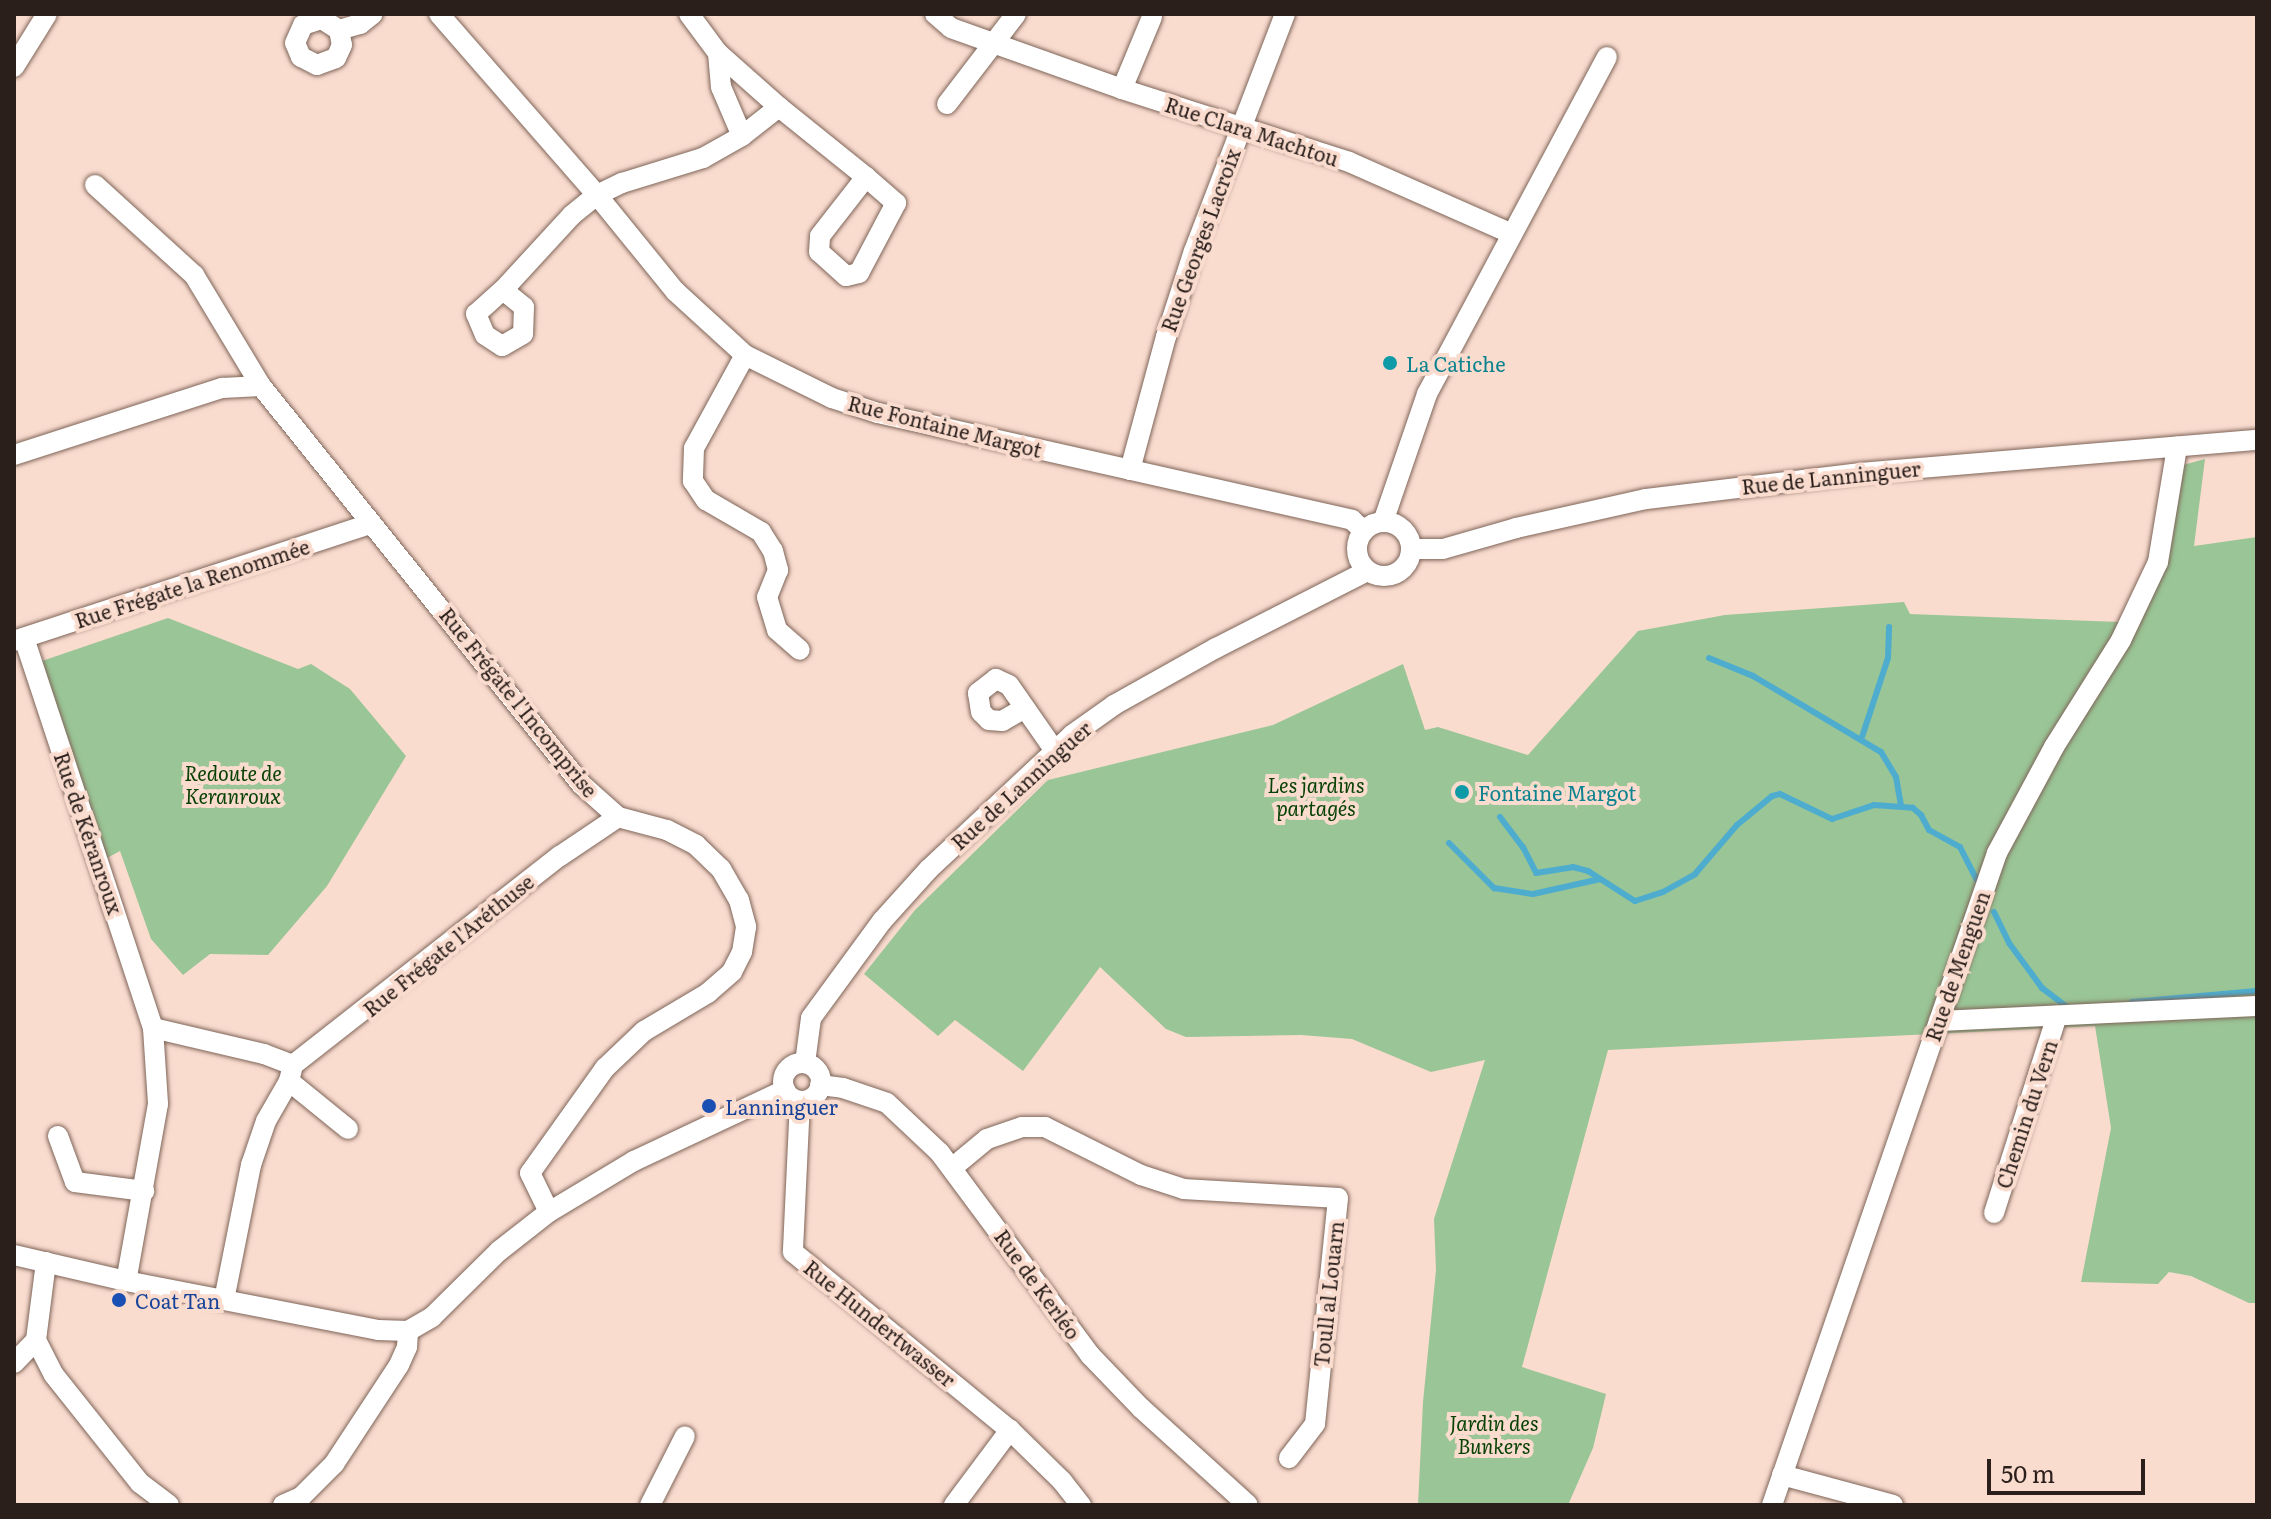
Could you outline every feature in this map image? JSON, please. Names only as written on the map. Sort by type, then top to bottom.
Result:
[{"type":"street","points":[[14,67],[47,14]]},
{"type":"street","points":[[339,30],[360,24],[373,14]]},
{"type":"street","name":"Rue Fontaine Margot","points":[[439,14],[597,195],[675,291],[745,355],[832,398],[878,413],[1374,526]]},
{"type":"street","points":[[689,14],[718,53],[779,107],[866,177],[896,203],[859,273],[846,276],[819,252],[820,236],[866,177]]},
{"type":"street","name":"Rue Clara Machtou","points":[[935,14],[951,28],[1122,89],[1349,162],[1512,234]]},
{"type":"street","points":[[947,104],[1016,14]]},
{"type":"street","name":"Rue Georges Lacroix","points":[[1130,470],[1166,337],[1240,128],[1285,14]]},
{"type":"street","points":[[1122,89],[1152,17]]},
{"type":"street","points":[[718,53],[721,87],[742,136]]},
{"type":"street","points":[[1374,526],[1403,530],[1411,549],[1406,566],[1392,576],[1367,571],[1357,555],[1357,546],[1374,526],[1427,394],[1607,57]]},
{"type":"street","points":[[503,290],[572,215],[597,195],[622,183],[703,158],[742,136],[779,107]]},
{"type":"street","name":"Rue Frégate l'Incomprise","points":[[95,185],[194,275],[261,386],[581,784],[618,817],[667,830],[696,845],[721,869],[739,900],[746,927],[742,952],[732,972],[708,993],[644,1031],[605,1068],[530,1173],[549,1212]]},
{"type":"street","points":[[745,355],[694,448],[693,481],[706,500],[761,532],[773,551],[778,570],[767,597],[777,630],[800,650]]},
{"type":"street","points":[[14,455],[222,388],[261,386]]},
{"type":"street","name":"Rue de Lanninguer","points":[[1411,549],[1443,549],[1516,528],[1646,499],[1861,473],[2257,440]]},
{"type":"street","name":"Rue de Menguen","points":[[1772,1505],[1997,853],[2054,747],[2121,640],[2158,562],[2177,447]]},
{"type":"street","name":"Rue Frégate la Renommée","points":[[19,639],[370,524]]},
{"type":"street","name":"Rue de Lanninguer","points":[[805,1063],[811,1018],[882,921],[929,869],[1055,751],[1114,705],[1367,571]]},
{"type":"street","name":"Rue de Kéranroux","points":[[19,639],[153,1028],[158,1104],[126,1281]]},
{"type":"street","points":[[1023,709],[1055,751]]},
{"type":"street","name":"Rue Frégate l'Aréthuse","points":[[224,1300],[251,1165],[266,1121],[291,1073],[560,856],[618,817]]},
{"type":"street","name":"Chemin du Vern","points":[[1939,1021],[2257,1006]]},
{"type":"street","name":"Chemin du Vern","points":[[1994,1213],[2057,1016]]},
{"type":"street","points":[[153,1028],[264,1054],[291,1073],[348,1129]]},
{"type":"street","points":[[14,1255],[126,1281],[378,1330],[408,1331],[432,1317],[499,1251],[549,1212],[634,1161],[792,1096],[815,1095],[820,1085],[817,1071],[805,1063],[786,1071],[792,1096]]},
{"type":"street","name":"Rue de Kerléo","points":[[820,1085],[843,1088],[887,1103],[952,1168],[1090,1355],[1141,1408],[1248,1505]]},
{"type":"street","name":"Rue Hundertwasser","points":[[792,1096],[793,1252],[1010,1430],[1062,1481],[1081,1505]]},
{"type":"street","name":"Toull al Louarn","points":[[952,1168],[987,1139],[1022,1127],[1045,1127],[1141,1175],[1184,1189],[1338,1198],[1315,1424],[1289,1458]]},
{"type":"street","points":[[58,1136],[75,1182],[144,1191]]},
{"type":"street","points":[[46,1262],[36,1340],[54,1375],[105,1441],[140,1483],[169,1505]]},
{"type":"street","points":[[283,1505],[301,1497],[334,1464],[399,1365],[407,1347],[408,1331]]},
{"type":"street","points":[[14,1363],[36,1340]]},
{"type":"street","points":[[954,1505],[1010,1430]]},
{"type":"street","points":[[650,1505],[685,1436]]},
{"type":"street","points":[[1782,1475],[1890,1505]]},
{"type":"green space","points":[[2205,459],[2194,546],[2257,537],[2257,1303],[2249,1303],[2191,1276],[2169,1272],[2158,1284],[2081,1282],[2111,1128],[2095,1026],[1608,1050],[1522,1367],[1606,1394],[1593,1448],[1568,1505],[1418,1505],[1423,1402],[1436,1270],[1434,1219],[1485,1060],[1431,1072],[1352,1039],[1301,1035],[1186,1037],[1166,1029],[1100,967],[1023,1071],[955,1020],[938,1036],[864,974],[915,910],[1048,780],[1273,725],[1403,664],[1425,730],[1438,727],[1528,755],[1638,631],[1725,615],[1904,602],[1910,614],[2120,622],[2145,581],[2172,468]]},
{"type":"green space","name":"Redoute de Keranroux","points":[[168,618],[298,669],[311,664],[350,689],[406,756],[327,886],[268,955],[210,954],[183,975],[151,939],[120,851],[107,858],[39,662]]},
{"type":"waterway","points":[[1862,737],[1888,658],[1889,627]]},
{"type":"waterway","points":[[1709,658],[1753,676],[1881,752],[1896,777],[1901,806]]},
{"type":"waterway","points":[[1500,817],[1523,847],[1536,873],[1573,867],[1588,871],[1635,901],[1663,892],[1695,874],[1737,825],[1772,796],[1780,794],[1832,819],[1874,805],[1913,808],[1929,830],[1960,847],[1976,879]]},
{"type":"waterway","points":[[1449,843],[1494,888],[1533,894],[1600,879]]},
{"type":"waterway","points":[[1994,912],[2009,943],[2042,988],[2070,1009]]},
{"type":"waterway","points":[[2132,1002],[2257,991]]},
{"type":"place","name":"La Catiche","points":[[1390,363]]},
{"type":"place","name":"Fontaine Margot","points":[[1462,792]]},
{"type":"place","name":"Lanninguer","points":[[709,1106]]},
{"type":"place","name":"Coat Tan","points":[[119,1300]]},
{"type":"park label","name":"Les jardins partagés","points":[[1316,796]]},
{"type":"park label","name":"Jardin des Bunkers","points":[[1494,1434]]}]
